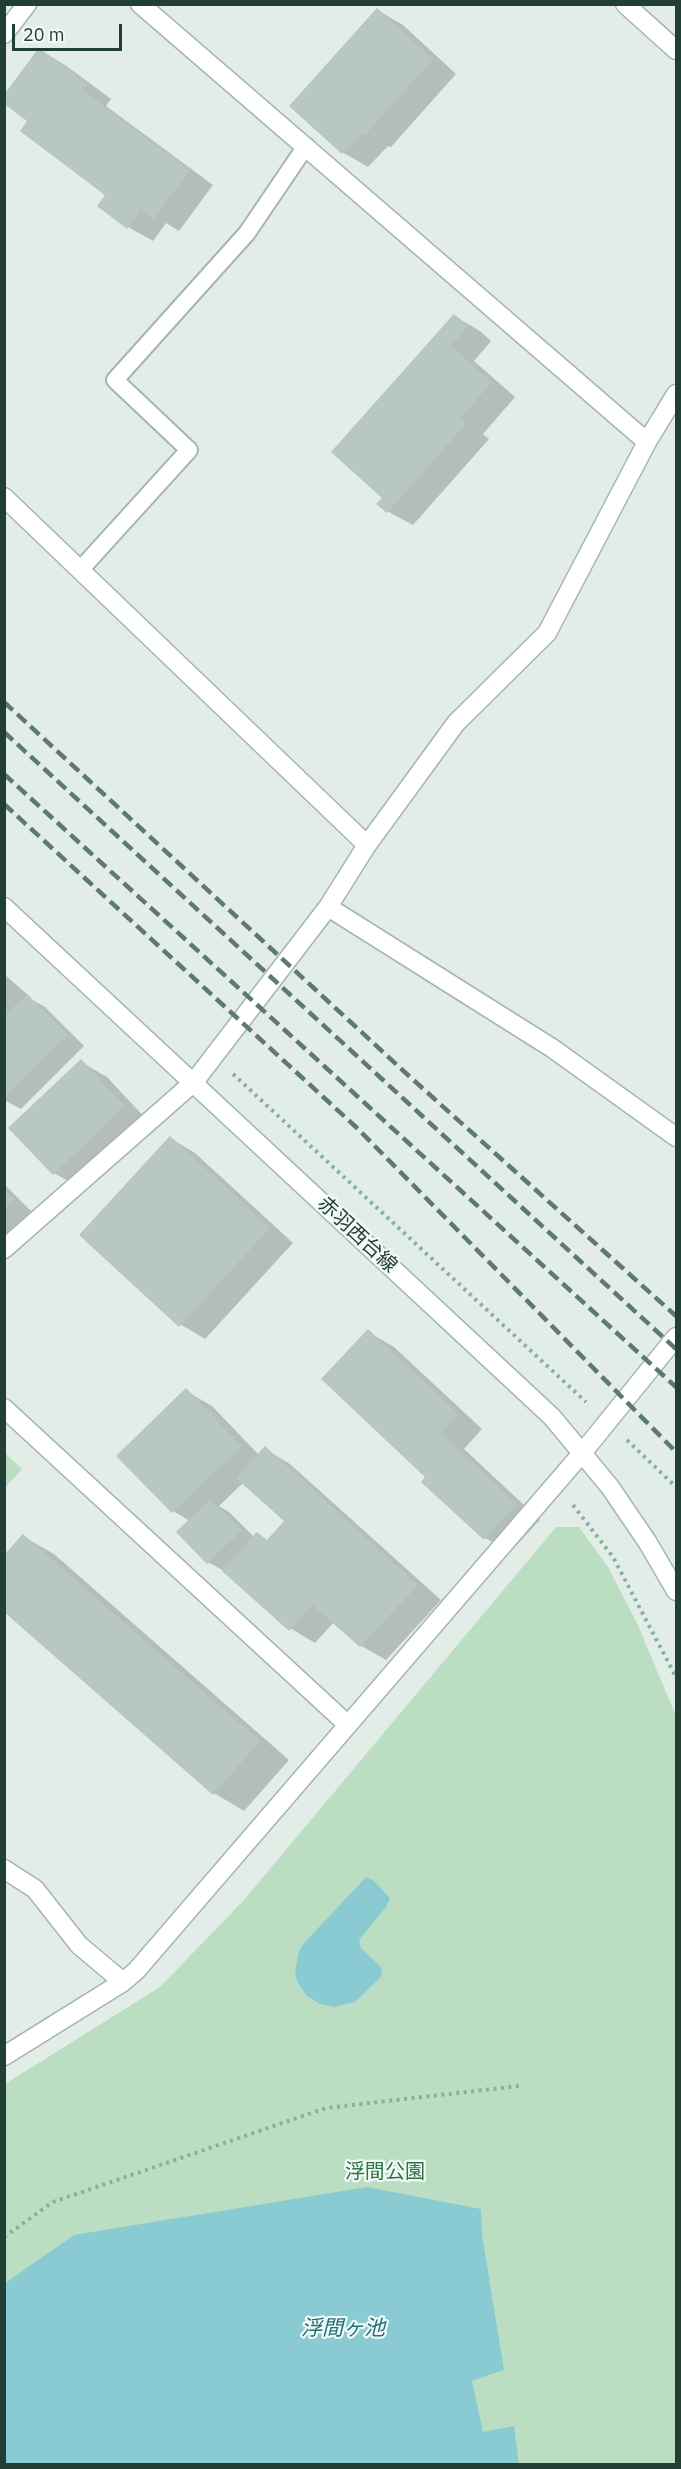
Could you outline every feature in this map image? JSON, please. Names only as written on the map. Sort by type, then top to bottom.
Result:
[{"type":"street","points":[[4,34],[27,4]]},
{"type":"street","points":[[140,4],[647,442]]},
{"type":"street","points":[[626,4],[676,50]]},
{"type":"street","points":[[4,1249],[194,1082],[328,907],[367,844],[456,723],[547,633],[647,442],[676,394]]},
{"type":"street","points":[[4,497],[367,844]]},
{"type":"street","name":"赤羽西台線","points":[[4,907],[545,1410],[583,1452],[648,1543],[676,1591]]},
{"type":"street","points":[[328,907],[552,1048],[676,1137]]},
{"type":"street","points":[[4,2056],[123,1982],[143,1962],[583,1452],[676,1337]]},
{"type":"street","points":[[4,1408],[348,1725]]},
{"type":"street","points":[[4,1869],[35,1888],[79,1945],[123,1982]]},
{"type":"lane","points":[[80,570],[189,450],[115,380],[247,233],[306,146]]},
{"type":"path","points":[[232,1074],[586,1402]]},
{"type":"path","points":[[625,1439],[676,1487]]},
{"type":"path","points":[[556,1483],[613,1557],[676,1677]]},
{"type":"path","points":[[4,2237],[53,2202],[326,2108],[519,2086]]},
{"type":"green space","points":[[4,1452],[22,1469],[5,1488],[4,1488]]},
{"type":"green space","name":"浮間公園","points":[[556,1527],[579,1527],[608,1567],[637,1623],[676,1716],[676,2464],[5,2464],[5,2084],[160,1987],[244,1900]]},
{"type":"water","points":[[366,1877],[374,1881],[390,1898],[386,1907],[359,1940],[361,1948],[382,1968],[381,1977],[355,2002],[334,2007],[320,2004],[307,1996],[297,1981],[295,1972],[299,1951]]},
{"type":"water","name":"浮間ヶ池","points":[[367,2187],[481,2209],[482,2235],[504,2370],[472,2381],[483,2432],[514,2426],[519,2464],[5,2464],[5,2283],[74,2235]]},
{"type":"building","points":[[377,9],[432,59],[365,134],[362,133],[342,153],[290,106]]},
{"type":"building","points":[[39,49],[87,84],[82,91],[189,170],[153,218],[141,209],[127,228],[98,206],[106,195],[21,131],[28,121],[4,103],[4,96]]},
{"type":"building","points":[[454,315],[467,326],[450,346],[491,382],[459,419],[465,424],[387,512],[377,504],[383,498],[332,452]]},
{"type":"building","points":[[27,995],[67,1035],[4,1097],[4,1017]]},
{"type":"building","points":[[81,1060],[124,1106],[53,1174],[9,1128]]},
{"type":"building","points":[[170,1137],[269,1228],[179,1326],[80,1235]]},
{"type":"building","points":[[4,1191],[14,1200],[4,1209]]},
{"type":"building","points":[[368,1330],[458,1414],[440,1433],[516,1504],[484,1539],[422,1482],[426,1477],[322,1379]]},
{"type":"building","points":[[186,1389],[241,1446],[172,1512],[117,1456]]},
{"type":"building","points":[[265,1447],[417,1585],[360,1646],[312,1604],[289,1630],[223,1571],[257,1533],[267,1541],[285,1521],[237,1478]]},
{"type":"building","points":[[210,1500],[241,1530],[207,1563],[177,1532]]},
{"type":"building","points":[[23,1535],[259,1741],[213,1794],[4,1611],[4,1556]]},
{"type":"railway","points":[[4,702],[409,1076],[676,1316]]},
{"type":"railway","points":[[4,732],[676,1349]]},
{"type":"railway","points":[[4,774],[676,1387]]},
{"type":"railway","points":[[4,804],[357,1128],[676,1452]]}]
